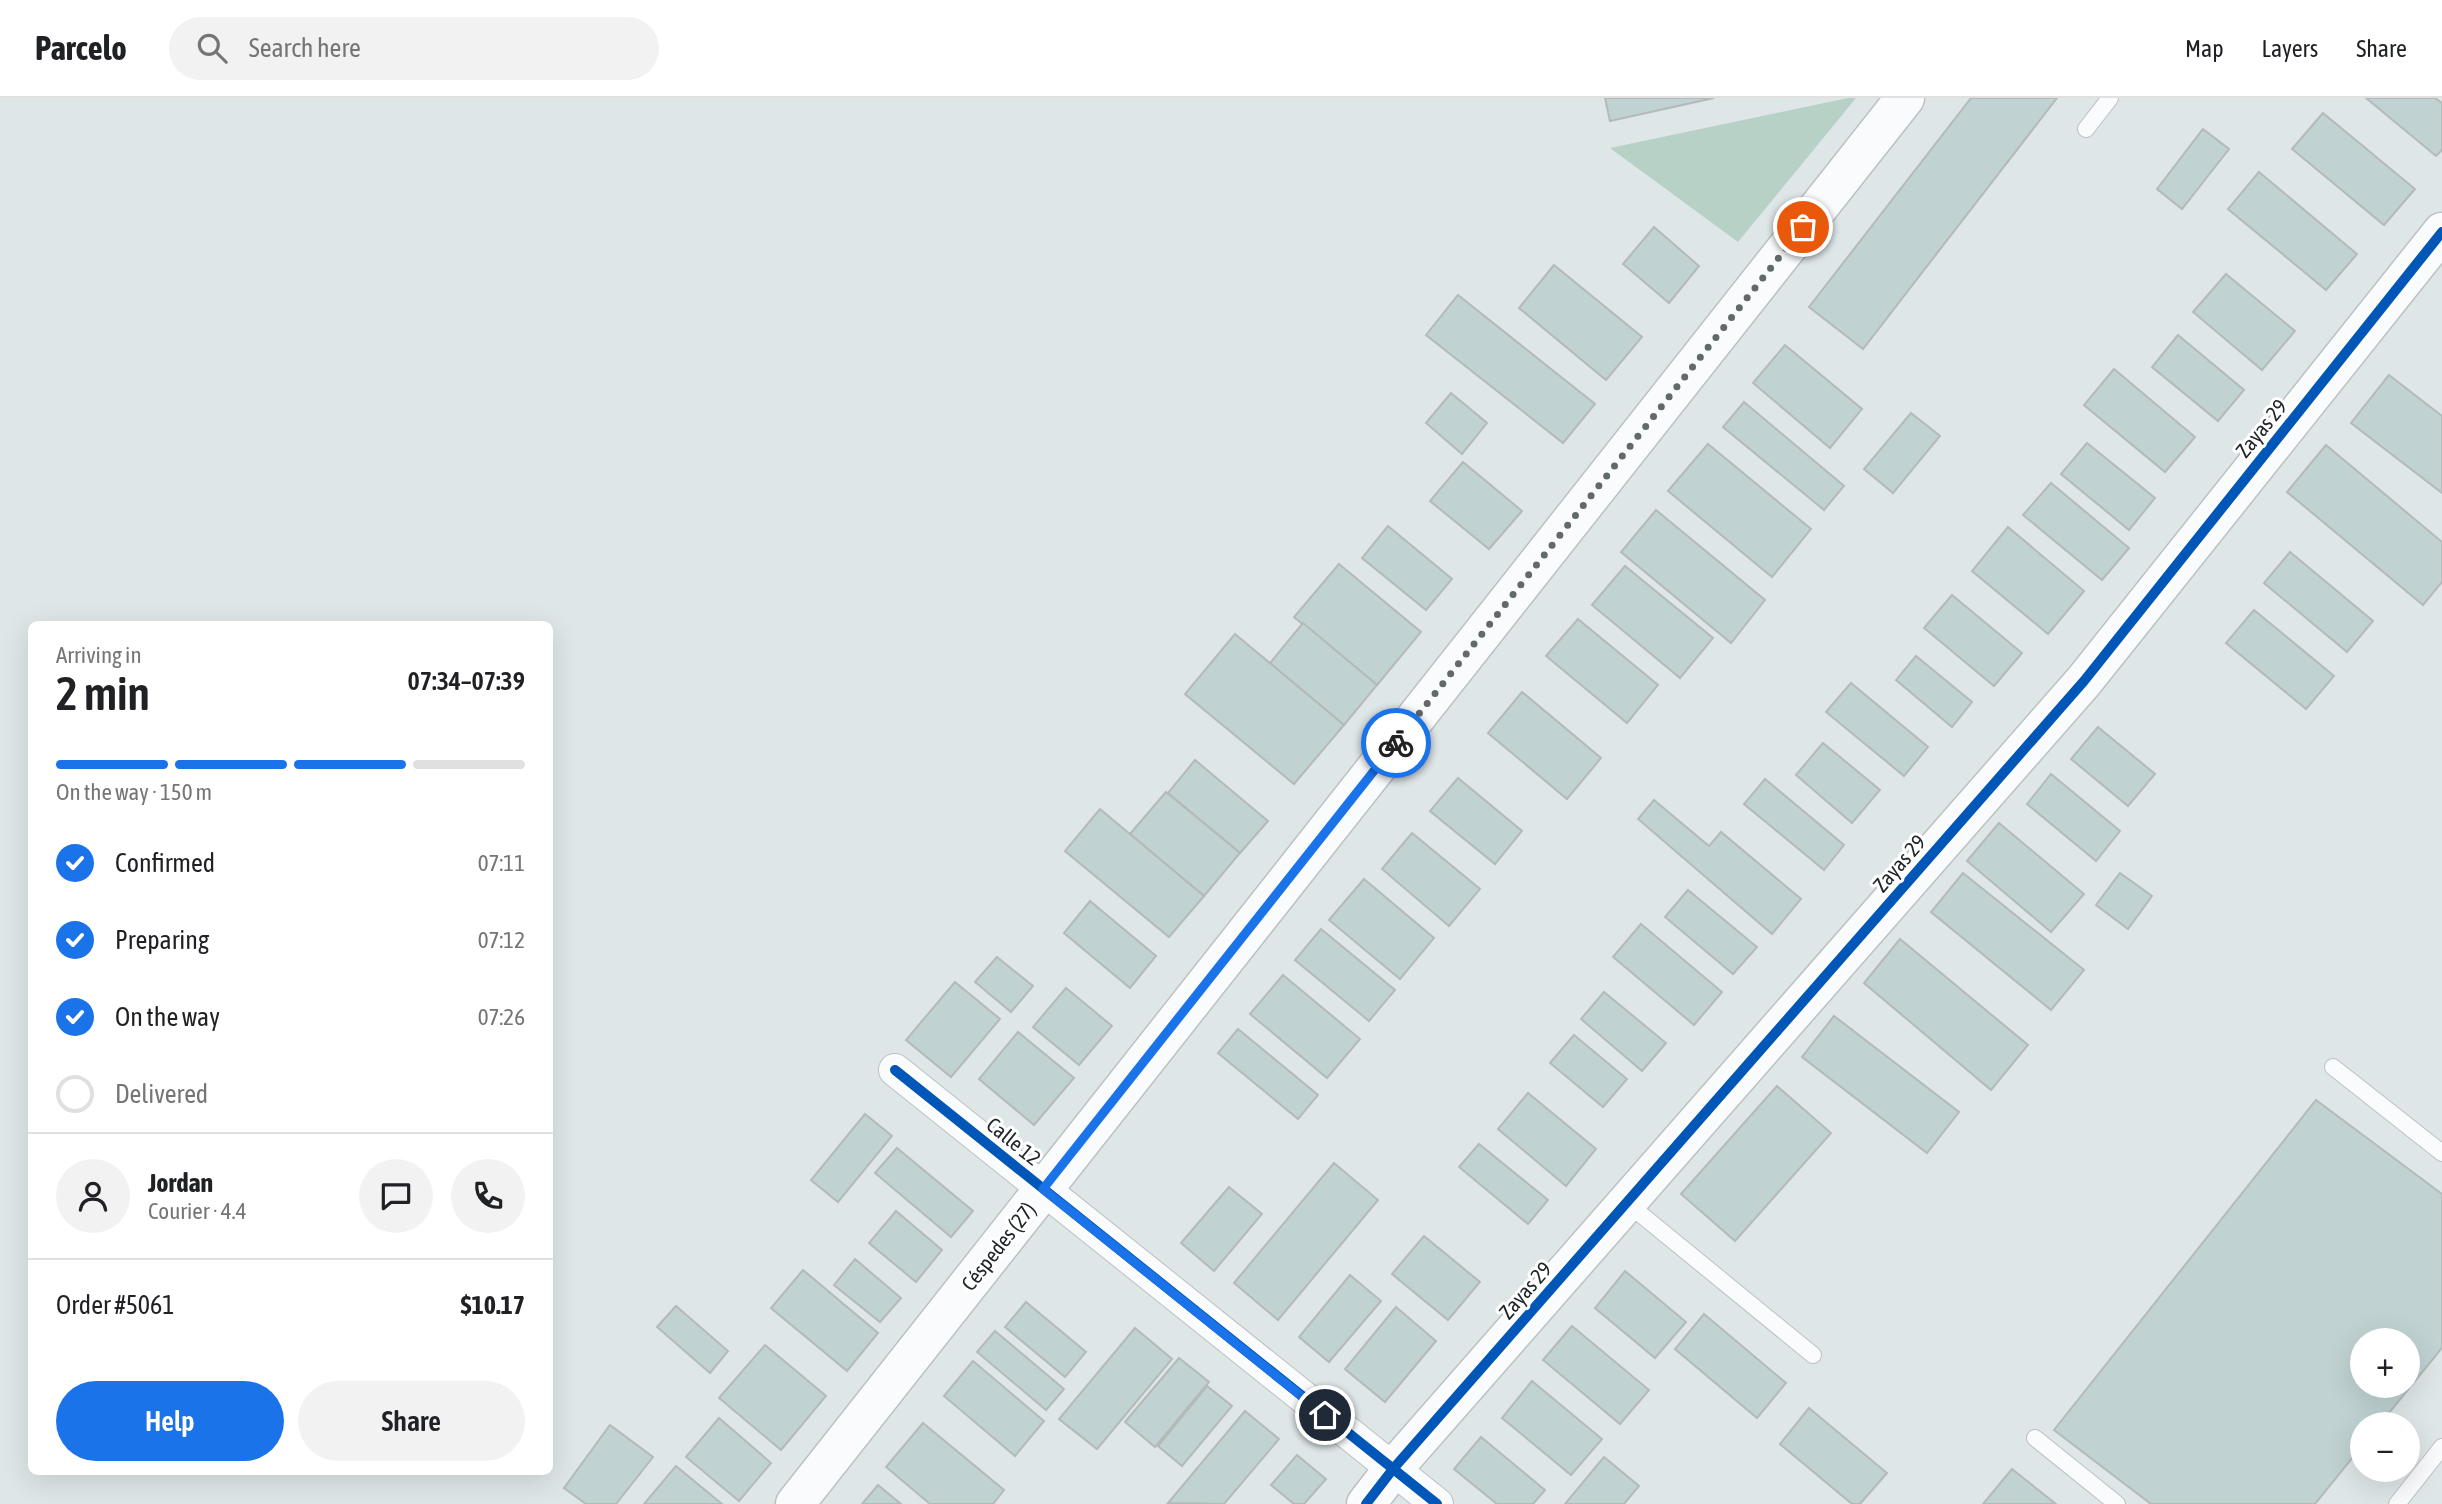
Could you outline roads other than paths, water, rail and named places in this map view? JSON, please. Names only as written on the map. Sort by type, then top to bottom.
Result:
[{"type":"main road","name":"Céspedes (27)","points":[[794,1504],[1905,98]]},
{"type":"main road","name":"Zayas 29","points":[[1366,1504],[1393,1469],[2084,681],[2442,232]]},
{"type":"street","name":"Calle 12","points":[[895,1070],[1437,1504]]},
{"type":"lane","points":[[2086,129],[2110,98]]},
{"type":"lane","points":[[2333,1068],[2442,1153]]},
{"type":"lane","points":[[1627,1203],[1813,1355]]},
{"type":"lane","points":[[2035,1438],[2117,1504]]},
{"type":"lane","points":[[2398,1504],[2442,1447]]}]
